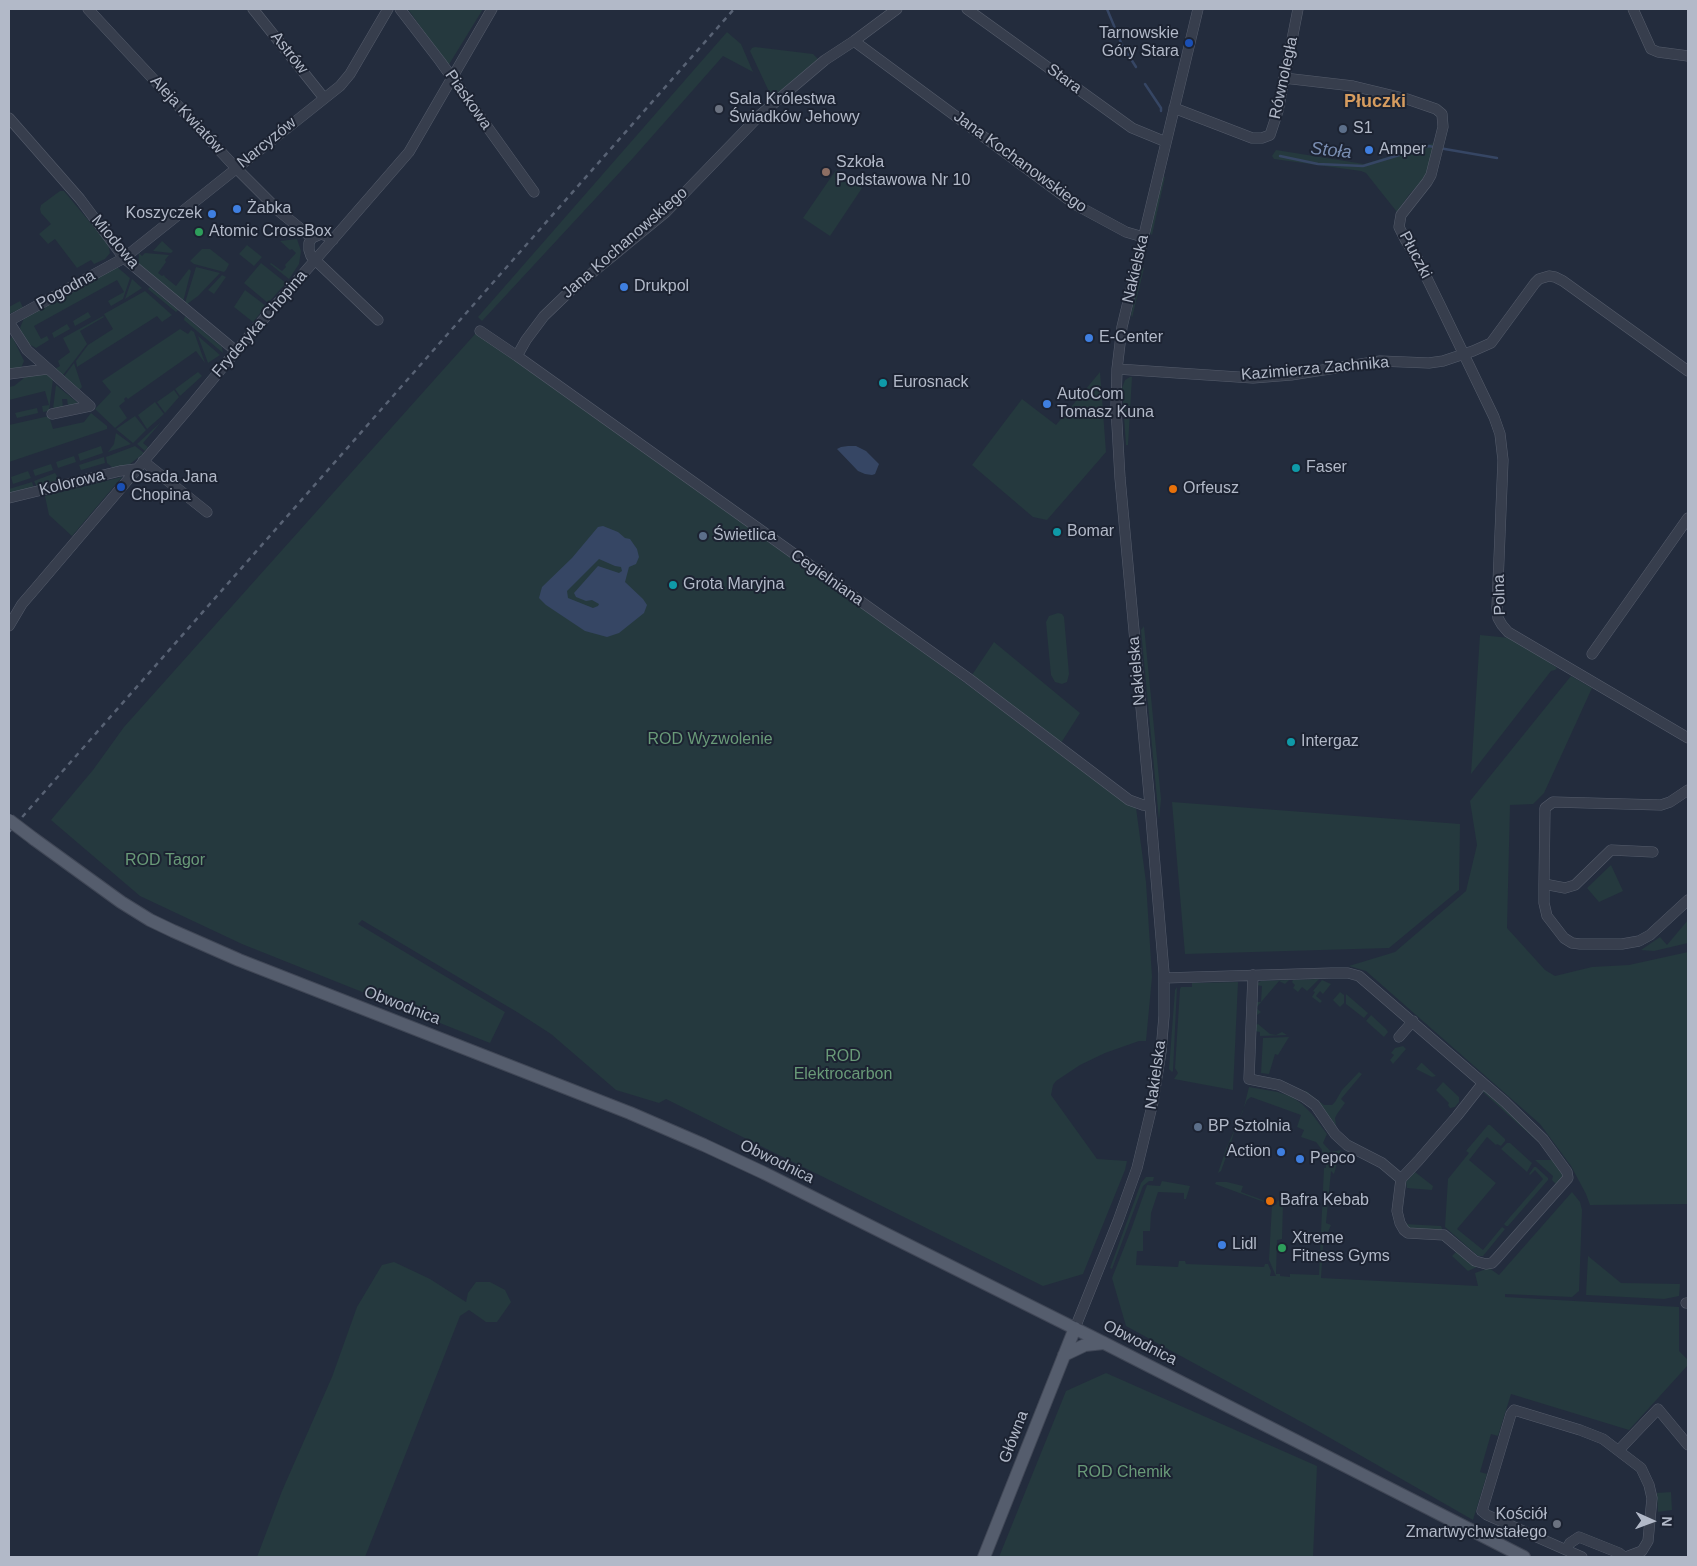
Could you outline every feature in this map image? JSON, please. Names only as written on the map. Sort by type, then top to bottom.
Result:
[{"type":"main road","name":"Obwodnica","points":[[9,820],[121,902],[150,920],[230,956],[630,1113],[704,1145],[1075,1328],[1524,1557]]},
{"type":"main road","name":"Główna","points":[[984,1557],[1075,1328]]},
{"type":"main road","points":[[1064,1355],[1085,1345],[1104,1343]]},
{"type":"street","name":"Aleja Kwiatów","points":[[88,9],[236,168],[280,212],[312,238]]},
{"type":"street","name":"Astrów","points":[[253,9],[324,98]]},
{"type":"street","name":"Narcyzów","points":[[124,258],[340,86],[350,74],[388,9]]},
{"type":"street","name":"Piaskowa","points":[[400,9],[452,77],[534,192]]},
{"type":"street","name":"Fryderyka Chopina","points":[[9,626],[29,596],[236,351],[409,152],[492,9]]},
{"type":"street","name":"Jana Kochanowskiego","points":[[517,356],[544,316],[666,212],[760,115],[825,60],[898,9]]},
{"type":"street","name":"Stara","points":[[967,9],[1132,128],[1166,142]]},
{"type":"street","name":"Nakielska","points":[[1075,1328],[1129,1192],[1148,1128],[1161,1052],[1164,978],[1120,478],[1116,407],[1117,369],[1122,327],[1198,9]]},
{"type":"street","name":"Równoległa","points":[[1174,108],[1252,138],[1270,135],[1274,127],[1298,9]]},
{"type":"street","points":[[1633,9],[1651,49],[1658,52],[1688,56]]},
{"type":"street","name":"Jana Kochanowskiego","points":[[854,40],[1076,205],[1126,232],[1143,237]]},
{"type":"street","name":"Płuczki","points":[[1284,78],[1352,86],[1407,99],[1436,109],[1442,114],[1443,118],[1434,167],[1427,182],[1401,215],[1399,226],[1402,235],[1418,260],[1463,354]]},
{"type":"street","name":"Miodowa","points":[[9,119],[80,199],[124,258],[236,351]]},
{"type":"street","points":[[333,240],[321,234],[312,238],[309,243],[311,256],[378,320]]},
{"type":"street","name":"Pogodna","points":[[9,322],[124,258]]},
{"type":"street","name":"Kazimierza Zachnika","points":[[1117,369],[1254,378],[1291,375],[1380,361],[1429,363],[1443,361],[1485,347],[1491,343],[1534,283],[1542,278],[1552,276],[1572,288],[1688,371]]},
{"type":"street","points":[[9,322],[27,350],[46,369],[90,406],[52,414]]},
{"type":"street","name":"Cegielniana","points":[[480,331],[968,678],[1129,800],[1150,806]]},
{"type":"street","name":"Polna","points":[[1463,354],[1494,417],[1502,442],[1503,468],[1497,608],[1498,618],[1502,625],[1508,632],[1688,738]]},
{"type":"street","points":[[9,374],[46,369]]},
{"type":"street","points":[[140,465],[207,512]]},
{"type":"street","name":"Kolorowa","points":[[9,498],[140,465]]},
{"type":"street","points":[[1592,654],[1688,518]]},
{"type":"street","points":[[1688,790],[1670,802],[1661,805],[1553,802],[1545,808],[1544,903],[1547,916],[1564,938],[1572,943],[1622,944],[1639,941],[1656,931],[1688,900]]},
{"type":"street","points":[[1544,884],[1565,888],[1575,885],[1611,850],[1653,852]]},
{"type":"street","points":[[1164,978],[1348,973],[1359,976],[1483,1083],[1543,1140],[1567,1172],[1568,1178],[1496,1259],[1492,1263],[1486,1264],[1476,1261],[1444,1235],[1411,1233],[1404,1230],[1400,1223],[1398,1211],[1398,1191],[1401,1179],[1457,1116],[1483,1083]]},
{"type":"street","points":[[1253,975],[1249,1079],[1279,1085],[1297,1092],[1316,1105],[1334,1134],[1346,1145],[1382,1163],[1401,1179]]},
{"type":"street","points":[[1399,1036],[1413,1021]]},
{"type":"street","points":[[1619,1450],[1658,1408],[1688,1445]]},
{"type":"street","points":[[1566,1550],[1570,1543],[1579,1537],[1625,1557],[1642,1551],[1646,1545],[1652,1510],[1649,1485],[1641,1468],[1603,1439],[1516,1410],[1512,1411],[1482,1511],[1487,1515],[1566,1550],[1582,1557]]},
{"type":"green space","points":[[408,9],[483,9],[448,66]]},
{"type":"green space","points":[[727,32],[741,44],[753,72],[723,56],[633,158],[482,321],[478,317]]},
{"type":"green space","points":[[755,47],[813,54],[818,59],[772,98],[750,51]]},
{"type":"green space","points":[[1434,143],[1426,176],[1397,212],[1366,173],[1274,159],[1272,156],[1276,150],[1364,164]]},
{"type":"green space","points":[[836,170],[862,188],[830,236],[803,218]]},
{"type":"green space","points":[[1163,177],[1165,177],[1152,235],[1150,233]]},
{"type":"green space","points":[[60,191],[64,191],[108,244],[110,253],[105,259],[94,264],[91,260],[77,268],[55,239],[48,244],[39,234],[51,224],[41,213],[41,205]]},
{"type":"green space","points":[[297,239],[301,251],[299,264],[289,279],[270,264],[282,271],[296,253],[280,241]]},
{"type":"green space","points":[[162,241],[173,251],[171,253],[153,251]]},
{"type":"green space","points":[[247,245],[262,257],[254,266],[239,254]]},
{"type":"green space","points":[[202,249],[210,249],[229,264],[226,270],[224,272],[194,264],[190,261]]},
{"type":"green space","points":[[139,253],[142,256],[145,253],[169,255],[158,273],[162,276],[164,275],[176,286],[189,269],[191,271],[183,302],[138,266]]},
{"type":"green space","points":[[261,263],[286,283],[268,303],[244,283]]},
{"type":"green space","points":[[116,266],[130,278],[123,299],[111,306],[108,301],[124,292],[117,280],[34,326],[41,339],[47,336],[49,340],[36,348],[27,343],[20,328],[24,318]]},
{"type":"green space","points":[[196,267],[220,273],[198,296],[187,304],[185,303]]},
{"type":"green space","points":[[1142,267],[1144,268],[1132,318],[1131,314]]},
{"type":"green space","points":[[222,275],[226,277],[214,294],[208,290]]},
{"type":"green space","points":[[132,279],[142,288],[125,299]]},
{"type":"green space","points":[[150,287],[178,310],[176,312],[148,289]]},
{"type":"green space","points":[[245,290],[266,306],[253,322],[234,307]]},
{"type":"green space","points":[[145,291],[172,315],[162,322],[157,316],[77,367],[76,361],[88,345],[113,329],[104,314]]},
{"type":"green space","points":[[20,301],[23,308],[9,314],[9,307]]},
{"type":"green space","points":[[88,312],[91,317],[75,326],[73,321]]},
{"type":"green space","points":[[103,316],[80,331],[87,344],[60,379],[55,369],[60,366],[58,361],[70,352],[63,338]]},
{"type":"green space","points":[[185,316],[222,347],[223,353],[184,320]]},
{"type":"green space","points":[[67,324],[70,329],[54,338],[52,333]]},
{"type":"green space","points":[[180,329],[188,334],[191,330],[194,332],[205,363],[196,351],[128,399],[126,397],[125,401],[119,406],[127,418],[115,428],[95,409],[111,392],[102,381]]},
{"type":"green space","name":"ROD Wyzwolenie","points":[[476,333],[905,639],[1136,808],[1146,882],[1152,977],[1146,1041],[1139,1041],[1105,1053],[1080,1065],[1056,1081],[1051,1095],[1097,1159],[1127,1161],[1083,1274],[1043,1286],[666,1099],[659,1103],[616,1090],[551,1034],[362,920],[358,924],[505,1012],[490,1043],[242,944],[140,896],[51,820],[93,770],[124,727]]},
{"type":"green space","points":[[12,336],[24,361],[21,368],[9,370],[9,341]]},
{"type":"green space","points":[[198,336],[220,355],[208,363]]},
{"type":"green space","points":[[74,363],[82,387],[80,389],[76,389],[62,379]]},
{"type":"green space","points":[[45,371],[53,379],[49,411],[43,412],[42,406],[49,405],[45,391],[9,400],[9,387],[14,386],[29,374]]},
{"type":"green space","points":[[198,372],[202,376],[180,396],[175,389]]},
{"type":"green space","points":[[1100,372],[1106,452],[1047,520],[1033,517],[972,465],[1022,399],[1056,425]]},
{"type":"green space","points":[[1132,377],[1128,445],[1126,445],[1122,388],[1125,380]]},
{"type":"green space","points":[[56,385],[78,403],[68,406],[67,399],[62,399],[63,407],[53,409]]},
{"type":"green space","points":[[174,390],[179,397],[165,413],[157,402]]},
{"type":"green space","points":[[155,402],[164,414],[147,429],[138,415]]},
{"type":"green space","points":[[37,408],[38,413],[17,418],[15,413]]},
{"type":"green space","points":[[91,413],[107,426],[107,429],[9,462],[9,425],[49,416],[53,429],[84,422]]},
{"type":"green space","points":[[135,416],[146,430],[133,443],[116,429]]},
{"type":"green space","points":[[161,422],[143,443],[148,447],[145,451],[137,444]]},
{"type":"green space","points":[[116,433],[131,444],[108,452],[114,444]]},
{"type":"green space","points":[[101,446],[103,453],[80,461],[78,454]]},
{"type":"green space","points":[[135,446],[144,453],[130,464],[113,468],[107,463],[106,457]]},
{"type":"green space","points":[[74,456],[76,462],[58,468],[56,462]]},
{"type":"green space","points":[[104,457],[105,463],[81,470],[79,465]]},
{"type":"green space","points":[[51,464],[53,470],[35,476],[33,470]]},
{"type":"green space","points":[[28,471],[31,478],[13,484],[11,477]]},
{"type":"green space","points":[[55,473],[57,476],[55,483],[37,487],[34,481]]},
{"type":"green space","points":[[122,477],[72,536],[49,515],[45,496]]},
{"type":"green space","points":[[32,482],[34,488],[9,495],[9,489]]},
{"type":"green space","points":[[1058,613],[1064,617],[1069,674],[1067,682],[1062,684],[1055,682],[1051,675],[1046,622],[1049,616]]},
{"type":"green space","points":[[1144,626],[1161,799],[1159,820],[1141,630]]},
{"type":"green space","points":[[1480,635],[1510,638],[1557,668],[1551,671],[1471,774]]},
{"type":"green space","points":[[994,642],[1080,713],[1061,743],[972,675]]},
{"type":"green space","points":[[1571,676],[1592,688],[1544,793],[1533,804],[1510,805],[1507,928],[1545,970],[1555,976],[1592,967],[1629,965],[1688,952],[1688,1204],[1590,1205],[1571,1166],[1540,1124],[1366,971],[1349,966],[1395,952],[1466,891],[1477,845],[1470,801]]},
{"type":"green space","points":[[1172,802],[1460,824],[1459,890],[1389,948],[1185,954]]},
{"type":"green space","points":[[1611,865],[1623,891],[1599,902],[1587,888]]},
{"type":"green space","points":[[1688,920],[1688,943],[1654,951],[1641,950],[1660,937],[1667,945]]},
{"type":"green space","points":[[1319,979],[1307,991],[1302,987],[1298,992],[1293,988],[1295,985],[1292,982],[1293,980]]},
{"type":"green space","points":[[1289,980],[1285,984],[1279,981],[1256,1008],[1261,1012],[1256,1016],[1254,1002],[1261,1002],[1262,986],[1257,985],[1258,983],[1261,981]]},
{"type":"green space","points":[[1322,980],[1331,984],[1323,994],[1320,991],[1316,996],[1322,1001],[1320,1003],[1312,997],[1315,992],[1313,991]]},
{"type":"green space","points":[[1238,982],[1233,1090],[1174,1079],[1178,1073],[1175,1068],[1181,987],[1192,987],[1192,983]]},
{"type":"green space","points":[[1177,987],[1172,1072],[1169,1069],[1175,990]]},
{"type":"green space","points":[[1340,992],[1344,995],[1344,1003],[1340,1007],[1333,1000]]},
{"type":"green space","points":[[1346,994],[1368,1013],[1364,1018],[1346,1004]]},
{"type":"green space","points":[[1371,1015],[1388,1032],[1384,1037],[1366,1021]]},
{"type":"green space","points":[[1258,1024],[1270,1034],[1276,1035],[1282,1032],[1287,1035],[1260,1036],[1260,1032],[1254,1031],[1255,1025]]},
{"type":"green space","points":[[1289,1037],[1278,1055],[1275,1054],[1269,1074],[1261,1073],[1263,1038]]},
{"type":"green space","points":[[1403,1046],[1406,1049],[1393,1064],[1390,1060],[1394,1055],[1391,1053],[1395,1048]]},
{"type":"green space","points":[[1421,1063],[1436,1076],[1432,1077],[1416,1069]]},
{"type":"green space","points":[[1359,1072],[1362,1074],[1341,1099],[1345,1103],[1335,1118],[1336,1126],[1319,1103],[1305,1092],[1324,1105],[1332,1105],[1342,1090]]},
{"type":"green space","points":[[1443,1082],[1459,1097],[1459,1102],[1455,1107],[1450,1108],[1449,1103],[1436,1090]]},
{"type":"green space","points":[[1249,1087],[1278,1092],[1292,1097],[1312,1114],[1327,1134],[1323,1143],[1331,1152],[1341,1150],[1334,1174],[1331,1171],[1326,1223],[1331,1225],[1328,1232],[1324,1231],[1321,1278],[1478,1286],[1475,1273],[1489,1268],[1499,1275],[1572,1192],[1580,1202],[1582,1210],[1579,1291],[1572,1297],[1505,1294],[1505,1297],[1679,1307],[1679,1351],[1688,1360],[1688,1365],[1629,1430],[1511,1394],[1498,1436],[1491,1434],[1480,1472],[1487,1474],[1473,1520],[1318,1431],[1126,1326],[1112,1278],[1147,1185],[1160,1186],[1162,1181],[1190,1186],[1186,1199],[1184,1199],[1184,1193],[1158,1192],[1151,1213],[1150,1231],[1143,1231],[1143,1251],[1137,1251],[1136,1265],[1178,1267],[1179,1261],[1185,1261],[1186,1264],[1264,1267],[1265,1264],[1268,1264],[1271,1271],[1270,1276],[1276,1276],[1269,1260],[1272,1205],[1215,1184],[1216,1182],[1227,1182],[1243,1186],[1241,1192],[1276,1205],[1278,1200],[1283,1204],[1282,1239],[1277,1240],[1276,1274],[1290,1277],[1290,1274],[1319,1275],[1324,1168],[1326,1168],[1326,1160],[1322,1159],[1322,1150],[1316,1142],[1301,1137],[1304,1130],[1297,1127],[1301,1115],[1251,1097],[1247,1100],[1244,1108]]},
{"type":"green space","points":[[1483,1092],[1530,1131],[1537,1141]]},
{"type":"green space","points":[[1238,1122],[1221,1171],[1218,1173],[1226,1149]]},
{"type":"green space","points":[[1488,1125],[1505,1141],[1501,1146],[1496,1145],[1487,1137],[1469,1160],[1496,1183],[1457,1229],[1483,1250],[1502,1227],[1505,1229],[1483,1256],[1478,1256],[1445,1227],[1448,1179],[1469,1153],[1466,1151]]},
{"type":"green space","points":[[1507,1143],[1510,1143],[1532,1163],[1527,1172],[1501,1149]]},
{"type":"green space","points":[[1535,1160],[1552,1160],[1558,1165],[1564,1175],[1557,1185],[1552,1180],[1553,1176]]},
{"type":"green space","points":[[1534,1167],[1548,1180],[1506,1226],[1504,1224],[1543,1179],[1535,1170],[1529,1174]]},
{"type":"green space","points":[[1415,1172],[1433,1186],[1432,1190],[1407,1188],[1406,1182]]},
{"type":"green space","points":[[1146,1177],[1154,1177],[1153,1181],[1149,1181],[1143,1186],[1112,1269],[1110,1268],[1141,1183]]},
{"type":"green space","points":[[1404,1224],[1441,1226],[1443,1231],[1411,1230]]},
{"type":"green space","points":[[1457,1251],[1477,1267],[1468,1271],[1452,1256]]},
{"type":"green space","points":[[1588,1256],[1621,1283],[1680,1284],[1679,1296],[1664,1299],[1586,1295]]},
{"type":"green space","points":[[394,1262],[430,1279],[466,1302],[468,1293],[476,1282],[490,1282],[505,1290],[511,1302],[497,1322],[486,1322],[469,1310],[460,1316],[365,1557],[257,1557],[282,1491],[332,1377],[357,1307],[382,1265]]},
{"type":"green space","name":"ROD Chemik","points":[[1106,1373],[1317,1466],[1313,1557],[999,1557],[1066,1391]]},
{"type":"green space","points":[[1671,1492],[1672,1510],[1658,1512],[1657,1493]]},
{"type":"water","points":[[856,446],[866,451],[879,464],[875,474],[865,474],[858,471],[837,449]]},
{"type":"water","points":[[603,526],[618,532],[625,538],[630,539],[637,549],[639,557],[636,564],[629,567],[625,582],[647,605],[644,613],[619,633],[607,637],[585,631],[546,605],[539,598],[542,587],[572,558],[598,527]],"holes":[[[599,559],[621,567],[622,571],[619,573],[598,566],[574,593],[576,597],[586,601],[592,600],[599,604],[598,606],[593,608],[568,598],[567,591]]]},
{"type":"waterway","name":"Stoła","points":[[1107,9],[1122,45],[1136,67]]},
{"type":"waterway","name":"Stoła","points":[[1145,84],[1161,108],[1161,111]]},
{"type":"waterway","name":"Stoła","points":[[1280,156],[1318,164],[1363,166],[1429,146],[1434,147]]},
{"type":"waterway","name":"Stoła","points":[[1439,148],[1497,158]]},
{"type":"railway","points":[[9,832],[734,9]]},
{"type":"place","name":"Tarnowskie Góry Stara","points":[[1189,43]]},
{"type":"place","name":"Sala Królestwa Świadków Jehowy","points":[[719,109]]},
{"type":"place","name":"S1","points":[[1343,129]]},
{"type":"place","name":"Amper","points":[[1369,150]]},
{"type":"place","name":"Szkoła Podstawowa Nr 10","points":[[826,172]]},
{"type":"place","name":"Żabka","points":[[237,209]]},
{"type":"place","name":"Koszyczek","points":[[212,214]]},
{"type":"place","name":"Atomic CrossBox","points":[[199,232]]},
{"type":"place","name":"Drukpol","points":[[624,287]]},
{"type":"place","name":"E-Center","points":[[1089,338]]},
{"type":"place","name":"Eurosnack","points":[[883,383]]},
{"type":"place","name":"AutoCom Tomasz Kuna","points":[[1047,404]]},
{"type":"place","name":"Faser","points":[[1296,468]]},
{"type":"place","name":"Osada Jana Chopina","points":[[121,487]]},
{"type":"place","name":"Orfeusz","points":[[1173,489]]},
{"type":"place","name":"Bomar","points":[[1057,532]]},
{"type":"place","name":"Świetlica","points":[[703,536]]},
{"type":"place","name":"Grota Maryjna","points":[[673,585]]},
{"type":"place","name":"Intergaz","points":[[1291,742]]},
{"type":"place","name":"BP Sztolnia","points":[[1198,1127]]},
{"type":"place","name":"Action","points":[[1281,1152]]},
{"type":"place","name":"Pepco","points":[[1300,1159]]},
{"type":"place","name":"Bafra Kebab","points":[[1270,1201]]},
{"type":"place","name":"Lidl","points":[[1222,1245]]},
{"type":"place","name":"Xtreme Fitness Gyms","points":[[1282,1248]]},
{"type":"place","name":"Kościół Zmartwychwstałego","points":[[1557,1524]]},
{"type":"district","name":"Płuczki","points":[[1375,102]]},
{"type":"park label","name":"ROD Tagor","points":[[165,861]]},
{"type":"park label","name":"ROD Elektrocarbon","points":[[843,1066]]}]
